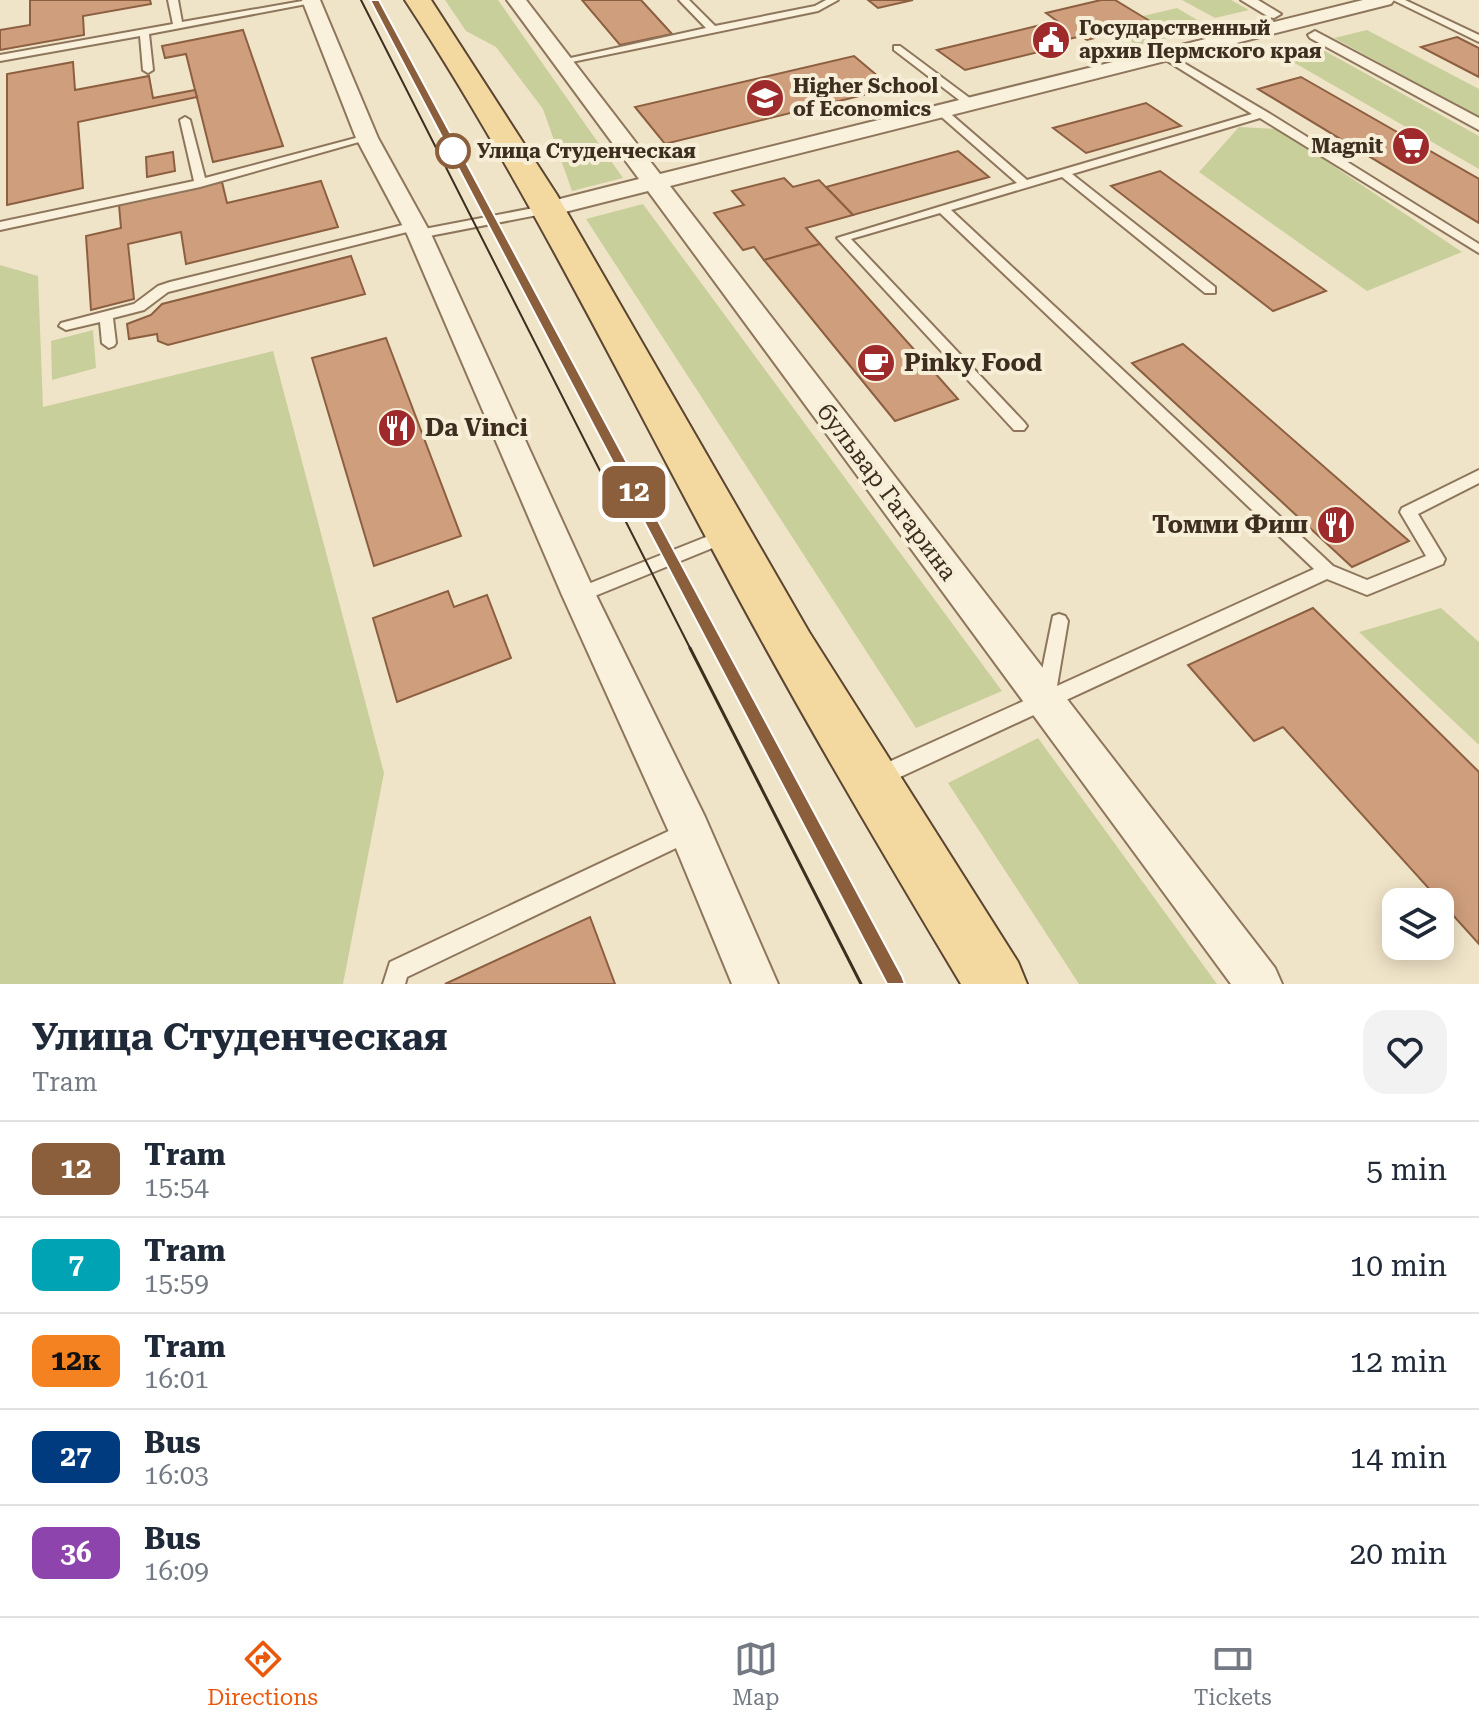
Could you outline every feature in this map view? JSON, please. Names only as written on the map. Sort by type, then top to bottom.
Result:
[{"type":"main road","points":[[418,0],[457,56],[549,209],[726,535],[869,781],[996,984]]},
{"type":"street","name":"бульвар Гагарина","points":[[516,0],[1259,984]]},
{"type":"street","points":[[1248,0],[1274,14]]},
{"type":"street","points":[[549,209],[1385,0]]},
{"type":"street","points":[[311,1],[367,138],[417,230],[579,595],[690,831],[755,984]]},
{"type":"street","points":[[1315,35],[1479,125]]},
{"type":"lane","points":[[173,0],[178,26]]},
{"type":"lane","points":[[684,0],[713,30]]},
{"type":"lane","points":[[562,61],[818,8],[833,0]]},
{"type":"lane","points":[[1398,0],[1479,39]]},
{"type":"lane","points":[[0,58],[311,1]]},
{"type":"lane","points":[[144,32],[148,70]]},
{"type":"lane","points":[[897,48],[971,104]]},
{"type":"lane","points":[[1165,55],[1479,249]]},
{"type":"lane","points":[[941,111],[1025,184]]},
{"type":"lane","points":[[1019,426],[843,238],[1263,114]]},
{"type":"lane","points":[[185,120],[200,183]]},
{"type":"lane","points":[[0,226],[200,183],[367,138]]},
{"type":"lane","points":[[1064,173],[1210,290]]},
{"type":"lane","points":[[66,326],[139,307],[163,289],[175,285],[417,230],[549,209]]},
{"type":"lane","points":[[944,210],[1327,571],[1367,588],[1437,559],[1408,512],[1479,476]]},
{"type":"lane","points":[[106,316],[109,343]]},
{"type":"lane","points":[[579,595],[726,535]]},
{"type":"lane","points":[[869,781],[1327,571]]},
{"type":"lane","points":[[1045,701],[1059,621]]},
{"type":"lane","points":[[394,984],[398,970],[690,831]]},
{"type":"green space","points":[[445,0],[498,0],[623,178],[572,191],[543,109],[496,47],[466,31]]},
{"type":"green space","points":[[1182,0],[1231,0],[1249,10],[1215,18]]},
{"type":"green space","points":[[1177,8],[1211,28],[1137,45],[1117,32],[1152,23],[1143,16]]},
{"type":"green space","points":[[1367,30],[1479,89],[1479,117],[1334,38]]},
{"type":"green space","points":[[1314,45],[1479,136],[1479,169],[1279,54]]},
{"type":"green space","points":[[1239,127],[1278,129],[1462,252],[1367,291],[1199,172]]},
{"type":"green space","points":[[643,204],[1002,691],[916,728],[586,219]]},
{"type":"green space","points":[[0,265],[38,276],[43,407],[273,351],[384,773],[343,984],[0,984]]},
{"type":"green space","points":[[93,330],[96,368],[52,380],[51,341]]},
{"type":"green space","points":[[1441,608],[1479,642],[1479,745],[1359,632]]},
{"type":"green space","points":[[1038,738],[1217,984],[1079,984],[948,783]]},
{"type":"building","points":[[30,0],[150,0],[151,4],[83,16],[84,35],[0,50],[0,30],[30,25]]},
{"type":"building","points":[[582,0],[641,0],[672,34],[620,45]]},
{"type":"building","points":[[868,0],[913,0],[878,8]]},
{"type":"building","points":[[1101,0],[1115,0],[1153,23],[1087,40],[1081,36],[1061,41],[1067,45],[965,70],[937,50],[1057,21],[1046,13]]},
{"type":"building","points":[[243,30],[283,146],[213,162],[186,54],[165,58],[162,46]]},
{"type":"building","points":[[1457,37],[1479,48],[1479,77],[1421,47]]},
{"type":"building","name":"Higher School of Economics","points":[[854,56],[892,88],[665,144],[635,107]]},
{"type":"building","points":[[73,62],[75,90],[149,76],[153,98],[195,90],[197,97],[78,122],[83,188],[7,205],[7,74]]},
{"type":"building","points":[[1301,77],[1479,179],[1479,223],[1258,89]]},
{"type":"building","points":[[1146,103],[1181,126],[1086,153],[1053,128]]},
{"type":"building","points":[[958,151],[989,177],[853,215],[826,187]]},
{"type":"building","points":[[173,152],[175,171],[147,177],[146,157]]},
{"type":"building","points":[[1160,171],[1326,291],[1273,311],[1111,186]]},
{"type":"building","points":[[784,178],[793,187],[819,180],[853,215],[806,228],[820,244],[764,260],[754,247],[743,250],[714,213],[744,205],[732,191]]},
{"type":"building","points":[[321,181],[338,227],[186,264],[181,232],[128,244],[134,299],[91,310],[86,236],[121,228],[119,205],[222,182],[227,203]]},
{"type":"building","points":[[820,244],[958,399],[895,421],[764,260]]},
{"type":"building","points":[[351,256],[365,294],[168,345],[158,341],[157,334],[129,339],[127,324],[151,315],[162,304]]},
{"type":"building","points":[[386,338],[461,536],[374,566],[312,358]]},
{"type":"building","points":[[1183,344],[1409,541],[1352,567],[1132,363]]},
{"type":"building","points":[[448,591],[454,607],[487,595],[511,658],[397,702],[373,618]]},
{"type":"building","points":[[1313,608],[1479,772],[1479,944],[1454,916],[1454,888],[1428,888],[1283,727],[1254,741],[1188,665]]},
{"type":"building","points":[[590,917],[615,984],[445,984]]},
{"type":"tram line","points":[[361,0],[691,650]]},
{"type":"tram line","points":[[375,0],[718,650]]},
{"type":"tram line","name":"12","points":[[375,0],[416,76],[432,114],[894,984]]},
{"type":"tram line","points":[[690,648],[861,984]]},
{"type":"tram line","points":[[717,648],[894,984]]},
{"type":"place","name":"Государственный архив Пермского края","points":[[1051,40]]},
{"type":"place","name":"Higher School of Economics","points":[[765,98]]},
{"type":"place","name":"Magnit","points":[[1411,146]]},
{"type":"place","name":"Улица Студенческая","points":[[453,151]]},
{"type":"place","name":"Pinky Food","points":[[876,363]]},
{"type":"place","name":"Da Vinci","points":[[397,428]]},
{"type":"place","name":"Томми Фиш","points":[[1336,525]]}]
